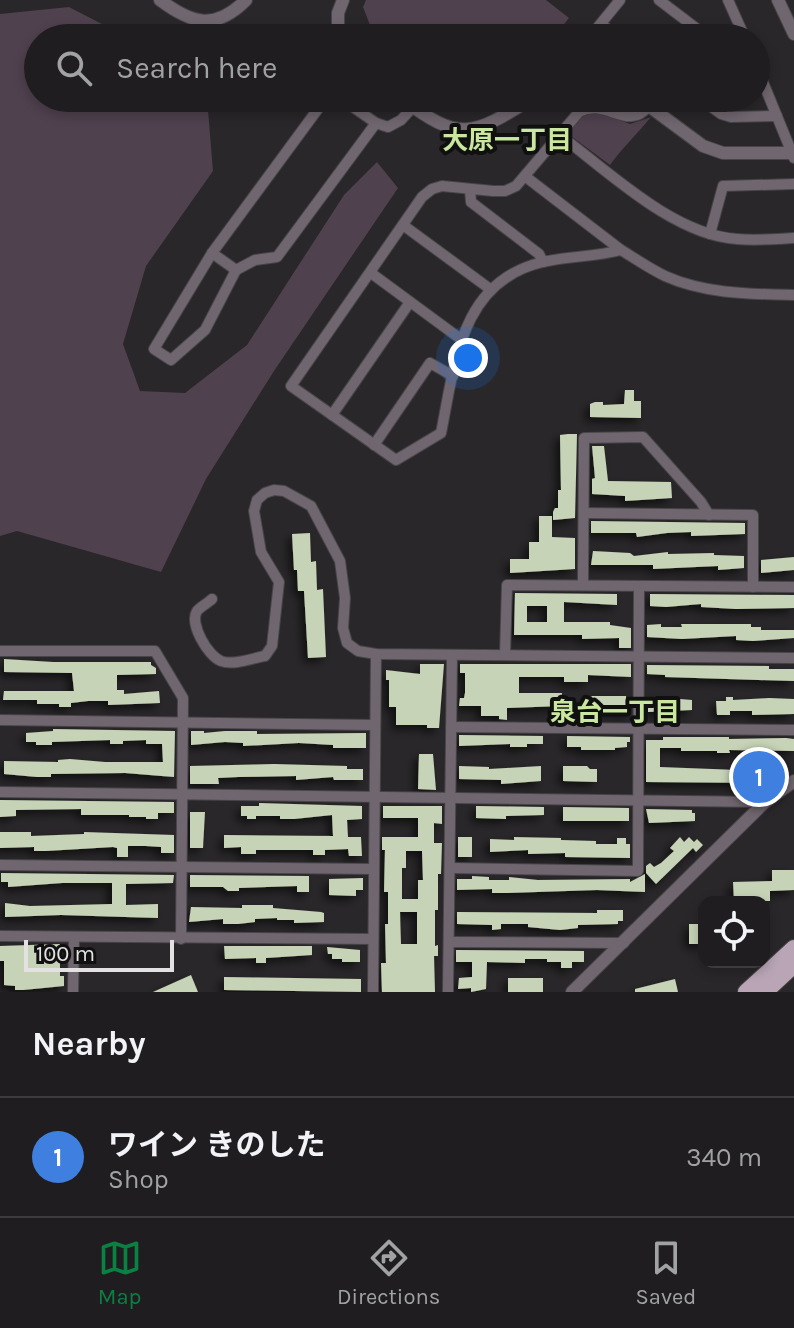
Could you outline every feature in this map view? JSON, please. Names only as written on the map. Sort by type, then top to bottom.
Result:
[{"type":"main road","points":[[746,992],[794,948]]},
{"type":"main road","points":[[765,992],[794,965]]},
{"type":"street","points":[[160,0],[178,13],[199,21],[229,15],[246,0]]},
{"type":"street","points":[[338,24],[343,0]]},
{"type":"street","points":[[601,24],[620,0]]},
{"type":"street","points":[[659,0],[691,24]]},
{"type":"street","points":[[728,0],[739,24]]},
{"type":"street","points":[[778,0],[794,34]]},
{"type":"street","points":[[657,112],[703,146],[723,153],[794,154],[770,99]]},
{"type":"street","points":[[316,112],[212,253],[154,349],[171,360],[205,330],[236,270],[255,260],[277,257],[376,123]]},
{"type":"street","points":[[360,112],[388,127],[408,112]]},
{"type":"street","points":[[422,112],[447,127],[470,130],[489,125],[510,112]]},
{"type":"street","points":[[579,112],[526,177],[505,191],[442,186],[422,197],[291,386],[396,460],[441,433],[462,340],[476,306],[490,289],[515,271],[543,262],[602,256],[621,250]]},
{"type":"street","points":[[611,112],[633,118],[642,112]]},
{"type":"street","points":[[718,112],[731,117],[777,116]]},
{"type":"street","points":[[561,136],[657,208],[690,227],[736,240],[794,238]]},
{"type":"street","points":[[526,177],[621,250],[665,276],[734,293],[794,295]]},
{"type":"street","points":[[710,234],[723,186],[794,184]]},
{"type":"street","points":[[470,189],[471,202],[539,254],[543,262]]},
{"type":"street","points":[[403,225],[490,289]]},
{"type":"street","points":[[212,253],[236,270]]},
{"type":"street","points":[[371,273],[462,340]]},
{"type":"street","points":[[332,415],[410,302]]},
{"type":"street","points":[[374,445],[430,363],[453,376]]},
{"type":"street","points":[[583,585],[584,438],[643,437],[709,515]]},
{"type":"street","points":[[212,599],[197,611],[195,620],[212,655],[221,661],[232,662],[265,656],[272,646],[279,582],[261,552],[254,511],[257,500],[265,493],[284,491],[311,506],[340,561],[345,598],[343,628],[347,643],[358,651],[376,654],[794,658]]},
{"type":"street","points":[[584,513],[753,515],[753,587]]},
{"type":"street","points":[[505,655],[507,585],[794,587]]},
{"type":"street","points":[[451,868],[638,871],[639,586]]},
{"type":"street","points":[[0,651],[155,651],[183,698],[181,939]]},
{"type":"street","points":[[373,992],[376,654]]},
{"type":"street","points":[[448,992],[452,655]]},
{"type":"street","points":[[0,720],[375,725]]},
{"type":"street","points":[[451,727],[794,730]]},
{"type":"street","points":[[572,992],[765,802],[794,781]]},
{"type":"street","points":[[0,792],[765,802]]},
{"type":"street","points":[[0,865],[374,869]]},
{"type":"street","points":[[0,936],[373,939]]},
{"type":"street","points":[[73,992],[74,938]]},
{"type":"street","points":[[449,942],[624,943]]},
{"type":"shaded area","points":[[366,0],[546,0],[569,18],[564,24],[370,24],[363,7]]},
{"type":"shaded area","points":[[69,7],[102,24],[24,24],[24,112],[208,112],[213,171],[146,266],[123,344],[140,391],[185,393],[247,345],[344,195],[377,162],[398,188],[274,371],[206,479],[161,572],[17,531],[0,536],[0,14]]},
{"type":"shaded area","points":[[597,112],[630,124],[651,117],[610,165],[571,136],[571,128],[579,119]]},
{"type":"building","points":[[625,390],[634,390],[634,401],[641,401],[641,418],[590,417],[590,404],[595,402],[603,402],[603,405],[624,404]]},
{"type":"building","points":[[577,434],[575,518],[553,520],[553,512],[558,508],[558,490],[561,490],[560,435]]},
{"type":"building","points":[[592,446],[604,446],[608,481],[671,482],[672,498],[625,501],[625,496],[592,494],[592,479],[595,478]]},
{"type":"building","points":[[539,516],[552,516],[552,537],[575,538],[575,569],[510,573],[510,559],[529,559],[529,542],[539,542]]},
{"type":"building","points":[[591,521],[745,523],[745,534],[691,536],[691,532],[637,537],[636,533],[591,533]]},
{"type":"building","points":[[310,533],[311,562],[316,561],[317,590],[323,589],[326,657],[308,658],[304,591],[298,591],[297,570],[294,570],[292,534]]},
{"type":"building","points":[[593,551],[630,553],[634,556],[668,552],[744,556],[744,568],[653,569],[653,565],[591,565]]},
{"type":"building","points":[[794,557],[794,570],[761,573],[761,560]]},
{"type":"building","points":[[515,593],[617,594],[617,605],[564,602],[564,622],[610,622],[610,625],[631,628],[631,648],[619,648],[619,638],[514,635]],"holes":[[[527,606],[547,606],[547,622],[527,622]]]},
{"type":"building","points":[[650,594],[794,595],[794,608],[736,609],[701,607],[701,604],[650,606]]},
{"type":"building","points":[[661,624],[661,627],[682,627],[681,624],[751,624],[751,627],[761,627],[761,630],[794,630],[794,638],[753,641],[736,640],[736,636],[647,637],[647,625]]},
{"type":"building","points":[[4,659],[151,662],[156,674],[117,675],[117,690],[124,690],[124,694],[159,691],[160,703],[108,705],[108,701],[88,701],[71,703],[71,707],[59,707],[59,704],[37,704],[37,700],[3,700],[4,691],[74,691],[72,673],[4,672]]},
{"type":"building","points":[[420,664],[444,664],[439,728],[396,725],[396,707],[389,707],[386,670],[420,674]]},
{"type":"building","points":[[460,664],[631,664],[631,677],[588,675],[588,682],[564,682],[564,677],[519,677],[519,693],[562,693],[562,706],[507,708],[507,720],[499,719],[499,716],[481,716],[481,706],[459,706],[460,698],[464,698],[465,693],[465,673],[460,673]]},
{"type":"building","points":[[647,665],[769,666],[769,669],[794,669],[794,681],[665,677],[647,674]]},
{"type":"building","points":[[588,696],[626,696],[626,699],[631,699],[631,713],[583,711],[583,701],[588,701]]},
{"type":"building","points":[[726,697],[733,697],[733,700],[794,699],[794,714],[752,715],[752,711],[730,711],[730,715],[717,715],[716,701],[726,701]]},
{"type":"building","points":[[648,699],[692,700],[692,710],[648,712]]},
{"type":"building","points":[[53,729],[175,731],[174,777],[125,773],[51,774],[51,777],[4,774],[4,761],[58,762],[70,759],[163,762],[162,744],[146,744],[146,740],[123,741],[123,744],[110,744],[110,740],[52,742],[52,745],[26,742],[26,733]]},
{"type":"building","points":[[191,731],[366,733],[366,748],[333,748],[333,745],[299,743],[191,745]]},
{"type":"building","points":[[459,735],[543,736],[543,744],[527,744],[527,747],[510,747],[510,744],[459,746]]},
{"type":"building","points":[[567,736],[630,737],[630,742],[627,742],[627,747],[615,750],[581,750],[581,747],[567,747]]},
{"type":"building","points":[[663,737],[786,738],[794,739],[794,751],[729,750],[730,753],[717,753],[660,748],[660,767],[764,771],[764,783],[646,782],[646,740],[663,740]]},
{"type":"building","points":[[419,754],[433,754],[436,790],[418,789]]},
{"type":"building","points":[[190,766],[347,766],[347,769],[363,769],[363,780],[238,777],[218,778],[219,784],[190,784]]},
{"type":"building","points":[[459,766],[489,769],[541,766],[541,781],[501,784],[501,780],[459,779]]},
{"type":"building","points":[[563,766],[597,769],[597,782],[563,781]]},
{"type":"building","points":[[0,800],[174,802],[174,813],[158,813],[158,819],[146,819],[129,815],[81,815],[81,809],[16,810],[16,816],[0,817]]},
{"type":"building","points":[[259,803],[362,806],[362,819],[347,820],[348,837],[361,837],[362,856],[349,856],[348,849],[325,850],[325,855],[313,855],[313,850],[256,850],[256,854],[241,854],[241,847],[224,848],[224,835],[333,836],[332,815],[294,819],[256,816],[256,819],[247,819],[247,816],[241,816],[241,806],[259,806]]},
{"type":"building","points":[[383,806],[442,806],[442,824],[434,823],[434,843],[442,843],[438,910],[435,910],[438,956],[434,956],[435,992],[382,992],[381,963],[386,963],[388,892],[384,892],[385,850],[382,850],[382,837],[418,837],[418,818],[383,818]],"holes":[[[406,851],[422,851],[423,880],[418,880],[418,899],[402,899],[402,868],[406,868]],[[400,912],[417,912],[417,944],[401,944]]]},
{"type":"building","points":[[476,806],[544,807],[544,815],[476,818]]},
{"type":"building","points":[[563,807],[629,808],[629,821],[563,821]]},
{"type":"building","points":[[646,809],[692,810],[695,821],[649,823]]},
{"type":"building","points":[[190,812],[205,812],[203,848],[190,848]]},
{"type":"building","points":[[0,832],[31,832],[31,836],[84,832],[174,835],[174,853],[161,853],[161,847],[146,846],[128,846],[128,857],[117,857],[117,848],[113,847],[46,851],[34,851],[34,847],[0,848]]},
{"type":"building","points":[[458,837],[472,837],[472,857],[458,857]]},
{"type":"building","points":[[514,837],[561,838],[596,841],[596,844],[617,844],[617,838],[626,838],[626,844],[630,844],[630,858],[565,857],[565,853],[528,854],[528,850],[490,852],[490,839],[514,840]]},
{"type":"building","points":[[680,837],[684,842],[689,837],[694,842],[697,839],[703,845],[696,852],[693,848],[656,884],[646,873],[646,866],[650,863],[654,867],[661,863],[674,851],[670,848]]},
{"type":"building","points":[[772,870],[794,870],[794,890],[770,891],[770,896],[734,896],[733,882],[772,881]]},
{"type":"building","points":[[1,873],[174,875],[173,883],[126,884],[126,905],[158,904],[158,918],[5,917],[5,903],[30,906],[112,904],[112,883],[8,887],[8,882],[1,882]]},
{"type":"building","points":[[645,874],[645,892],[492,893],[492,889],[457,890],[457,879],[472,879],[472,876],[489,877],[489,880],[509,880],[509,877],[538,880],[630,879],[630,882]]},
{"type":"building","points":[[190,875],[309,876],[309,892],[297,892],[297,886],[239,888],[239,891],[228,891],[223,887],[190,887]]},
{"type":"building","points":[[363,878],[363,890],[356,890],[356,896],[329,895],[329,879]]},
{"type":"building","points":[[242,905],[273,905],[273,908],[321,912],[324,913],[324,922],[294,923],[294,920],[277,918],[238,924],[223,924],[223,919],[189,922],[191,907],[242,908]]},
{"type":"building","points":[[597,910],[623,910],[623,921],[618,921],[618,924],[578,925],[578,928],[560,930],[528,927],[528,924],[501,924],[501,929],[492,930],[492,925],[457,924],[457,912],[597,913]]},
{"type":"building","points":[[689,924],[698,924],[698,944],[689,944]]},
{"type":"building","points":[[60,944],[60,976],[64,976],[64,986],[15,990],[15,986],[4,985],[4,961],[0,961],[0,946]]},
{"type":"building","points":[[224,946],[312,946],[312,955],[266,958],[266,963],[256,963],[256,958],[225,959]]},
{"type":"building","points":[[327,947],[360,950],[360,962],[332,959]]},
{"type":"building","points":[[456,950],[584,951],[584,962],[572,962],[572,968],[561,968],[561,962],[547,962],[547,959],[525,959],[525,963],[487,962],[486,989],[471,992],[471,988],[458,989],[459,978],[472,977],[472,962],[456,962]]},
{"type":"building","points":[[191,975],[198,992],[153,992]]},
{"type":"building","points":[[224,977],[361,979],[361,992],[224,990]]},
{"type":"building","points":[[508,978],[543,978],[543,992],[508,992]]},
{"type":"building","points":[[675,979],[678,992],[635,992],[635,989]]},
{"type":"place","name":"ワイン きのした","points":[[759,777]]},
{"type":"district","name":"大原一丁目","points":[[507,140]]},
{"type":"district","name":"泉台一丁目","points":[[615,712]]}]
